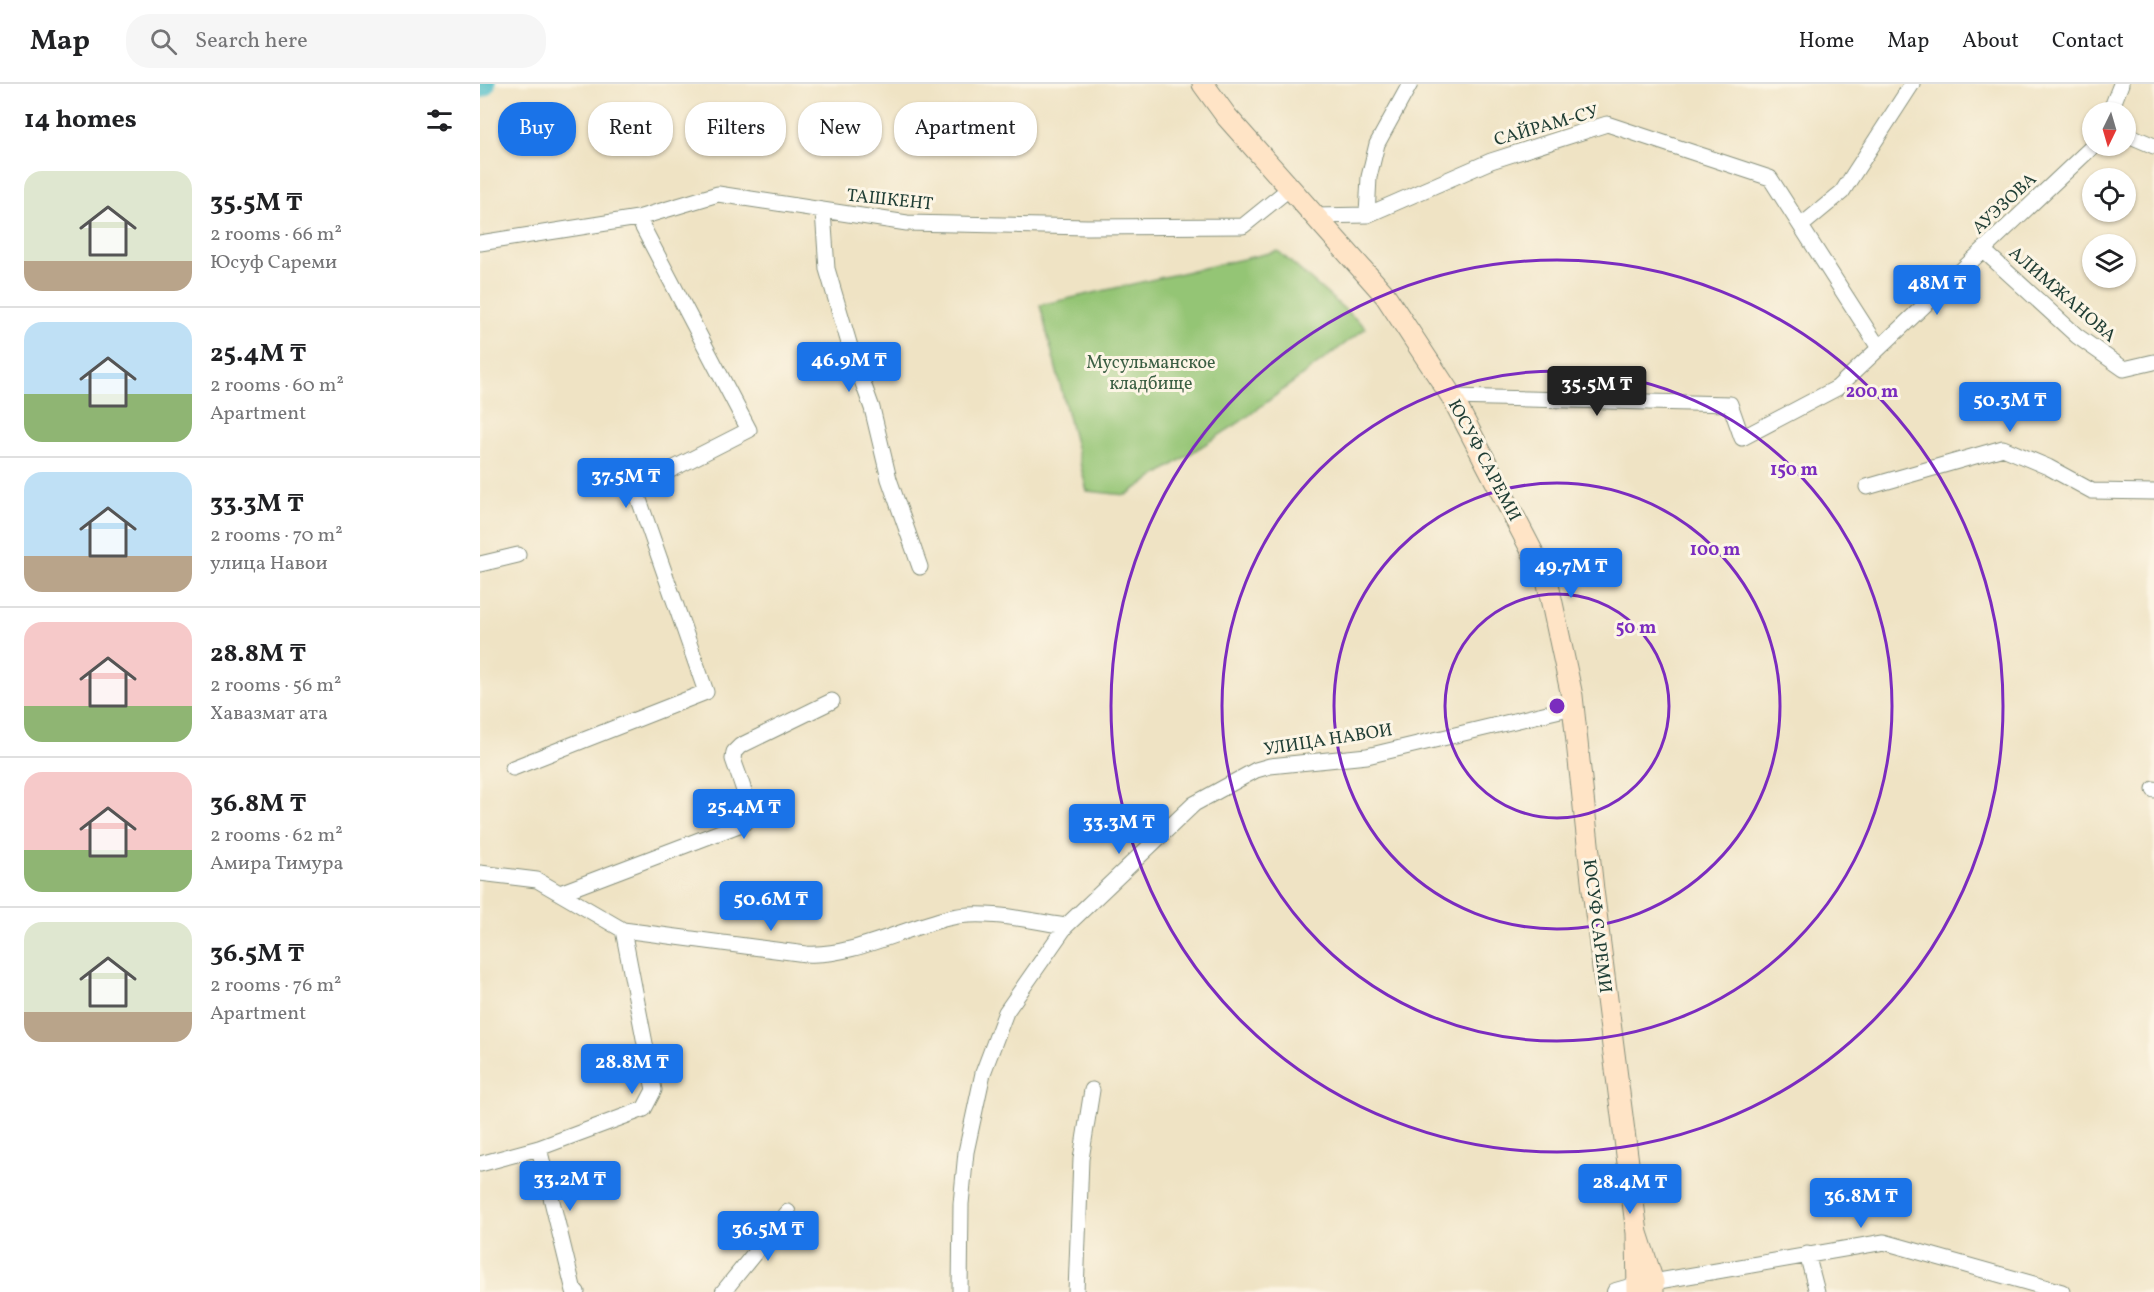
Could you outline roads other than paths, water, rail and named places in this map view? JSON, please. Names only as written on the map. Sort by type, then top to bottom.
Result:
[{"type":"main road","name":"ЮСУФ САРЕМИ","points":[[1203,84],[1227,117],[1385,295],[1452,397],[1547,580],[1573,707],[1594,901],[1645,1288]]},
{"type":"street","points":[[1367,215],[1369,177],[1377,144],[1410,84]]},
{"type":"street","points":[[1801,226],[1842,192],[1912,84]]},
{"type":"street","points":[[2114,102],[2121,84]]},
{"type":"street","name":"САЙРАМ-СУ","points":[[1315,216],[1367,215],[1491,161],[1607,124],[1770,178],[1879,348]]},
{"type":"street","points":[[2136,138],[2154,146]]},
{"type":"street","name":"АУЭЗОВА","points":[[1452,397],[1730,404],[1742,438],[1837,388],[2082,156]]},
{"type":"street","name":"ТАШКЕНТ","points":[[480,243],[638,218],[718,194],[907,223],[981,226],[1243,226],[1290,188]]},
{"type":"street","points":[[824,211],[827,269],[851,350],[872,408],[889,479],[920,567]]},
{"type":"street","points":[[513,768],[705,692],[636,488],[749,430],[638,218]]},
{"type":"street","name":"АЛИМЖАНОВА","points":[[1983,250],[2077,336],[2124,369],[2154,362]]},
{"type":"street","points":[[1867,488],[2003,448],[2048,467],[2092,491],[2154,492]]},
{"type":"street","points":[[480,564],[518,555]]},
{"type":"street","points":[[560,893],[744,823],[747,818],[747,808],[733,759],[734,752],[740,746],[832,701]]},
{"type":"street","name":"УЛИЦА НАВОИ","points":[[960,1292],[961,1204],[966,1152],[983,1073],[1006,1012],[1066,926],[1194,804],[1256,770],[1367,756],[1573,707]]},
{"type":"street","points":[[480,873],[530,877],[623,930],[821,955],[950,917],[1015,918],[1066,926]]},
{"type":"street","points":[[480,1164],[539,1148],[644,1109],[654,1090],[623,930]]},
{"type":"street","points":[[1076,1292],[1081,1159],[1092,1090]]},
{"type":"street","points":[[539,1148],[559,1239],[574,1291],[577,1292]]},
{"type":"street","points":[[723,1292],[788,1212]]},
{"type":"street","points":[[1616,1292],[1807,1254],[1884,1242],[2062,1292]]},
{"type":"street","points":[[1807,1254],[1817,1292]]},
{"type":"park label","name":"Мусульманское кладбище","points":[[1151,372]]}]
